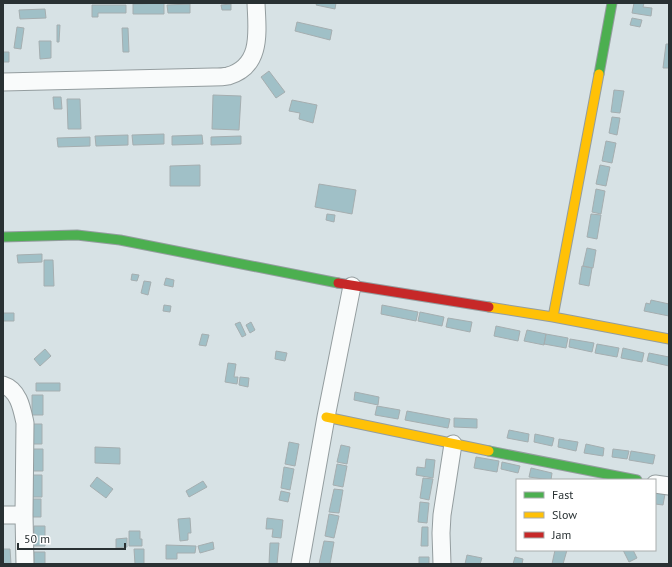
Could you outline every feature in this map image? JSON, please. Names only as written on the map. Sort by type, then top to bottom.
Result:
[{"type":"street","points":[[3,82],[229,76],[241,70],[250,60],[255,49],[257,39],[256,3]]},
{"type":"street","points":[[554,317],[612,3]]},
{"type":"street","points":[[3,237],[70,235],[120,240],[352,286],[554,317],[669,339]]},
{"type":"street","points":[[300,564],[326,417],[352,286]]},
{"type":"street","points":[[3,385],[7,386],[16,395],[25,423],[25,564]]},
{"type":"street","points":[[326,417],[453,444],[632,479]]},
{"type":"street","points":[[442,564],[442,515],[453,444]]},
{"type":"street","points":[[656,484],[669,486]]},
{"type":"street","points":[[3,515],[24,515]]},
{"type":"building","points":[[164,3],[164,14],[133,14],[133,4]]},
{"type":"building","points":[[317,3],[336,3],[335,9],[316,5]]},
{"type":"building","points":[[634,3],[644,3],[643,7],[652,8],[651,16],[632,13]]},
{"type":"building","points":[[190,4],[190,13],[168,13],[167,5]]},
{"type":"building","points":[[231,4],[231,10],[222,10],[221,5]]},
{"type":"building","points":[[92,5],[126,5],[126,13],[98,13],[98,17],[92,17]]},
{"type":"building","points":[[45,9],[46,18],[20,19],[19,10]]},
{"type":"building","points":[[632,18],[642,20],[640,27],[630,25]]},
{"type":"building","points":[[297,22],[332,30],[330,40],[295,31]]},
{"type":"building","points":[[57,25],[60,25],[59,42],[57,42]]},
{"type":"building","points":[[17,27],[24,28],[21,49],[14,48]]},
{"type":"building","points":[[122,28],[128,28],[129,52],[123,52]]},
{"type":"building","points":[[39,41],[51,41],[51,58],[40,59]]},
{"type":"building","points":[[666,44],[669,44],[669,68],[663,68]]},
{"type":"building","points":[[3,52],[9,52],[9,62],[3,62]]},
{"type":"building","points":[[269,71],[285,92],[276,98],[261,77]]},
{"type":"building","points":[[614,90],[624,91],[620,113],[611,112]]},
{"type":"building","points":[[213,95],[241,96],[239,130],[212,129]]},
{"type":"building","points":[[53,97],[61,97],[62,109],[54,109]]},
{"type":"building","points":[[67,99],[80,99],[81,129],[68,129]]},
{"type":"building","points":[[292,100],[317,105],[313,123],[299,119],[300,113],[289,111]]},
{"type":"building","points":[[612,117],[620,118],[617,135],[609,133]]},
{"type":"building","points":[[164,134],[164,144],[133,145],[132,135]]},
{"type":"building","points":[[128,135],[128,145],[96,146],[95,136]]},
{"type":"building","points":[[202,135],[203,144],[172,145],[172,136]]},
{"type":"building","points":[[241,136],[241,144],[211,145],[211,137]]},
{"type":"building","points":[[90,137],[90,146],[58,147],[57,138]]},
{"type":"building","points":[[606,141],[616,143],[612,163],[602,161]]},
{"type":"building","points":[[200,165],[200,186],[170,186],[170,166]]},
{"type":"building","points":[[600,165],[610,167],[606,186],[596,184]]},
{"type":"building","points":[[319,184],[356,190],[352,214],[315,207]]},
{"type":"building","points":[[596,189],[605,191],[601,214],[592,212]]},
{"type":"building","points":[[327,214],[335,215],[334,222],[326,220]]},
{"type":"building","points":[[591,214],[601,215],[597,239],[587,237]]},
{"type":"building","points":[[587,248],[596,250],[593,268],[583,266]]},
{"type":"building","points":[[42,254],[42,262],[18,263],[17,255]]},
{"type":"building","points":[[44,260],[53,260],[54,286],[44,286]]},
{"type":"building","points":[[582,266],[592,268],[589,286],[579,284]]},
{"type":"building","points":[[132,274],[139,275],[137,281],[131,280]]},
{"type":"building","points":[[166,278],[174,280],[173,287],[164,285]]},
{"type":"building","points":[[144,281],[151,282],[148,295],[141,293]]},
{"type":"building","points":[[651,300],[669,304],[669,316],[644,311],[646,303],[650,304]]},
{"type":"building","points":[[164,305],[171,306],[170,312],[163,311]]},
{"type":"building","points":[[382,305],[418,312],[416,321],[381,314]]},
{"type":"building","points":[[420,312],[444,317],[442,326],[418,321]]},
{"type":"building","points":[[3,313],[14,313],[14,321],[3,321]]},
{"type":"building","points":[[448,318],[472,322],[470,332],[446,327]]},
{"type":"building","points":[[240,322],[246,335],[242,337],[235,324]]},
{"type":"building","points":[[251,322],[255,330],[250,333],[246,325]]},
{"type":"building","points":[[496,326],[520,331],[518,341],[494,336]]},
{"type":"building","points":[[527,330],[546,334],[544,345],[524,341]]},
{"type":"building","points":[[202,334],[209,335],[206,346],[199,345]]},
{"type":"building","points":[[546,334],[568,338],[566,348],[544,344]]},
{"type":"building","points":[[570,339],[594,343],[592,352],[569,347]]},
{"type":"building","points":[[597,344],[619,348],[617,357],[595,353]]},
{"type":"building","points":[[623,348],[644,353],[642,362],[621,358]]},
{"type":"building","points":[[45,349],[51,356],[40,366],[34,359]]},
{"type":"building","points":[[276,351],[287,353],[285,361],[275,359]]},
{"type":"building","points":[[649,353],[669,357],[669,366],[647,361]]},
{"type":"building","points":[[228,363],[236,364],[234,377],[238,377],[237,384],[225,382]]},
{"type":"building","points":[[240,377],[249,378],[248,387],[239,385]]},
{"type":"building","points":[[36,383],[60,383],[60,391],[36,391]]},
{"type":"building","points":[[355,392],[379,397],[378,405],[354,400]]},
{"type":"building","points":[[32,395],[43,395],[43,415],[32,415]]},
{"type":"building","points":[[377,406],[400,410],[398,419],[375,415]]},
{"type":"building","points":[[407,411],[450,419],[448,428],[405,420]]},
{"type":"building","points":[[454,418],[477,419],[477,428],[454,427]]},
{"type":"building","points":[[31,424],[42,424],[42,444],[31,444]]},
{"type":"building","points":[[509,430],[529,434],[528,442],[507,438]]},
{"type":"building","points":[[535,434],[554,438],[552,446],[534,442]]},
{"type":"building","points":[[559,439],[578,442],[576,451],[558,447]]},
{"type":"building","points":[[289,442],[299,444],[295,466],[285,464]]},
{"type":"building","points":[[586,444],[604,448],[603,456],[584,453]]},
{"type":"building","points":[[341,445],[350,447],[347,464],[337,462]]},
{"type":"building","points":[[95,447],[120,448],[120,464],[95,463]]},
{"type":"building","points":[[33,449],[43,449],[43,471],[33,471]]},
{"type":"building","points":[[613,449],[629,451],[627,459],[612,457]]},
{"type":"building","points":[[631,451],[655,455],[653,464],[629,460]]},
{"type":"building","points":[[476,457],[499,461],[497,472],[474,468]]},
{"type":"building","points":[[426,459],[435,460],[433,478],[416,475],[417,467],[425,468]]},
{"type":"building","points":[[502,462],[520,466],[518,473],[501,469]]},
{"type":"building","points":[[337,464],[347,466],[343,487],[333,485]]},
{"type":"building","points":[[284,467],[294,469],[290,490],[281,488]]},
{"type":"building","points":[[531,468],[552,473],[551,479],[529,477]]},
{"type":"building","points":[[32,475],[42,475],[42,497],[32,497]]},
{"type":"building","points":[[97,477],[113,489],[106,498],[90,486]]},
{"type":"building","points":[[423,478],[433,479],[429,500],[420,498]]},
{"type":"building","points":[[203,481],[207,487],[189,497],[186,491]]},
{"type":"building","points":[[334,489],[343,490],[339,513],[329,512]]},
{"type":"building","points":[[281,491],[290,493],[288,502],[279,500]]},
{"type":"building","points":[[656,493],[665,494],[663,505],[656,504]]},
{"type":"building","points":[[32,499],[41,499],[41,517],[32,517]]},
{"type":"building","points":[[420,502],[429,503],[427,523],[418,522]]},
{"type":"building","points":[[329,514],[339,516],[334,538],[325,536]]},
{"type":"building","points":[[190,518],[191,533],[188,533],[188,540],[180,541],[178,519]]},
{"type":"building","points":[[267,518],[283,520],[281,538],[272,537],[273,529],[266,529]]},
{"type":"building","points":[[34,526],[45,526],[45,546],[34,546]]},
{"type":"building","points":[[422,527],[428,527],[428,546],[421,546]]},
{"type":"building","points":[[129,531],[140,531],[142,546],[129,546]]},
{"type":"building","points":[[127,538],[127,547],[116,548],[116,539]]},
{"type":"building","points":[[324,541],[334,542],[330,564],[319,564]]},
{"type":"building","points":[[213,542],[214,549],[200,553],[198,546]]},
{"type":"building","points":[[270,543],[279,543],[277,564],[269,564]]},
{"type":"building","points":[[166,545],[196,546],[195,553],[177,553],[177,559],[166,559]]},
{"type":"building","points":[[3,549],[10,549],[11,564],[3,564]]},
{"type":"building","points":[[134,549],[144,549],[144,564],[135,564]]},
{"type":"building","points":[[555,551],[567,551],[563,564],[552,564]]},
{"type":"building","points":[[624,551],[634,551],[637,558],[629,562]]},
{"type":"building","points":[[34,552],[45,552],[45,564],[34,564]]},
{"type":"building","points":[[467,555],[482,558],[480,564],[465,564]]},
{"type":"building","points":[[419,557],[429,557],[429,564],[419,564]]},
{"type":"building","points":[[515,557],[523,559],[522,564],[513,564]]},
{"type":"traffic: fast","points":[[599,74],[612,3]]},
{"type":"traffic: fast","points":[[3,237],[77,235],[120,240],[338,283]]},
{"type":"traffic: fast","points":[[489,451],[632,479]]},
{"type":"traffic: slow","points":[[553,317],[599,74]]},
{"type":"traffic: slow","points":[[489,307],[553,317],[669,339]]},
{"type":"traffic: slow","points":[[326,417],[489,451]]},
{"type":"traffic: jam","points":[[338,283],[489,307]]}]
